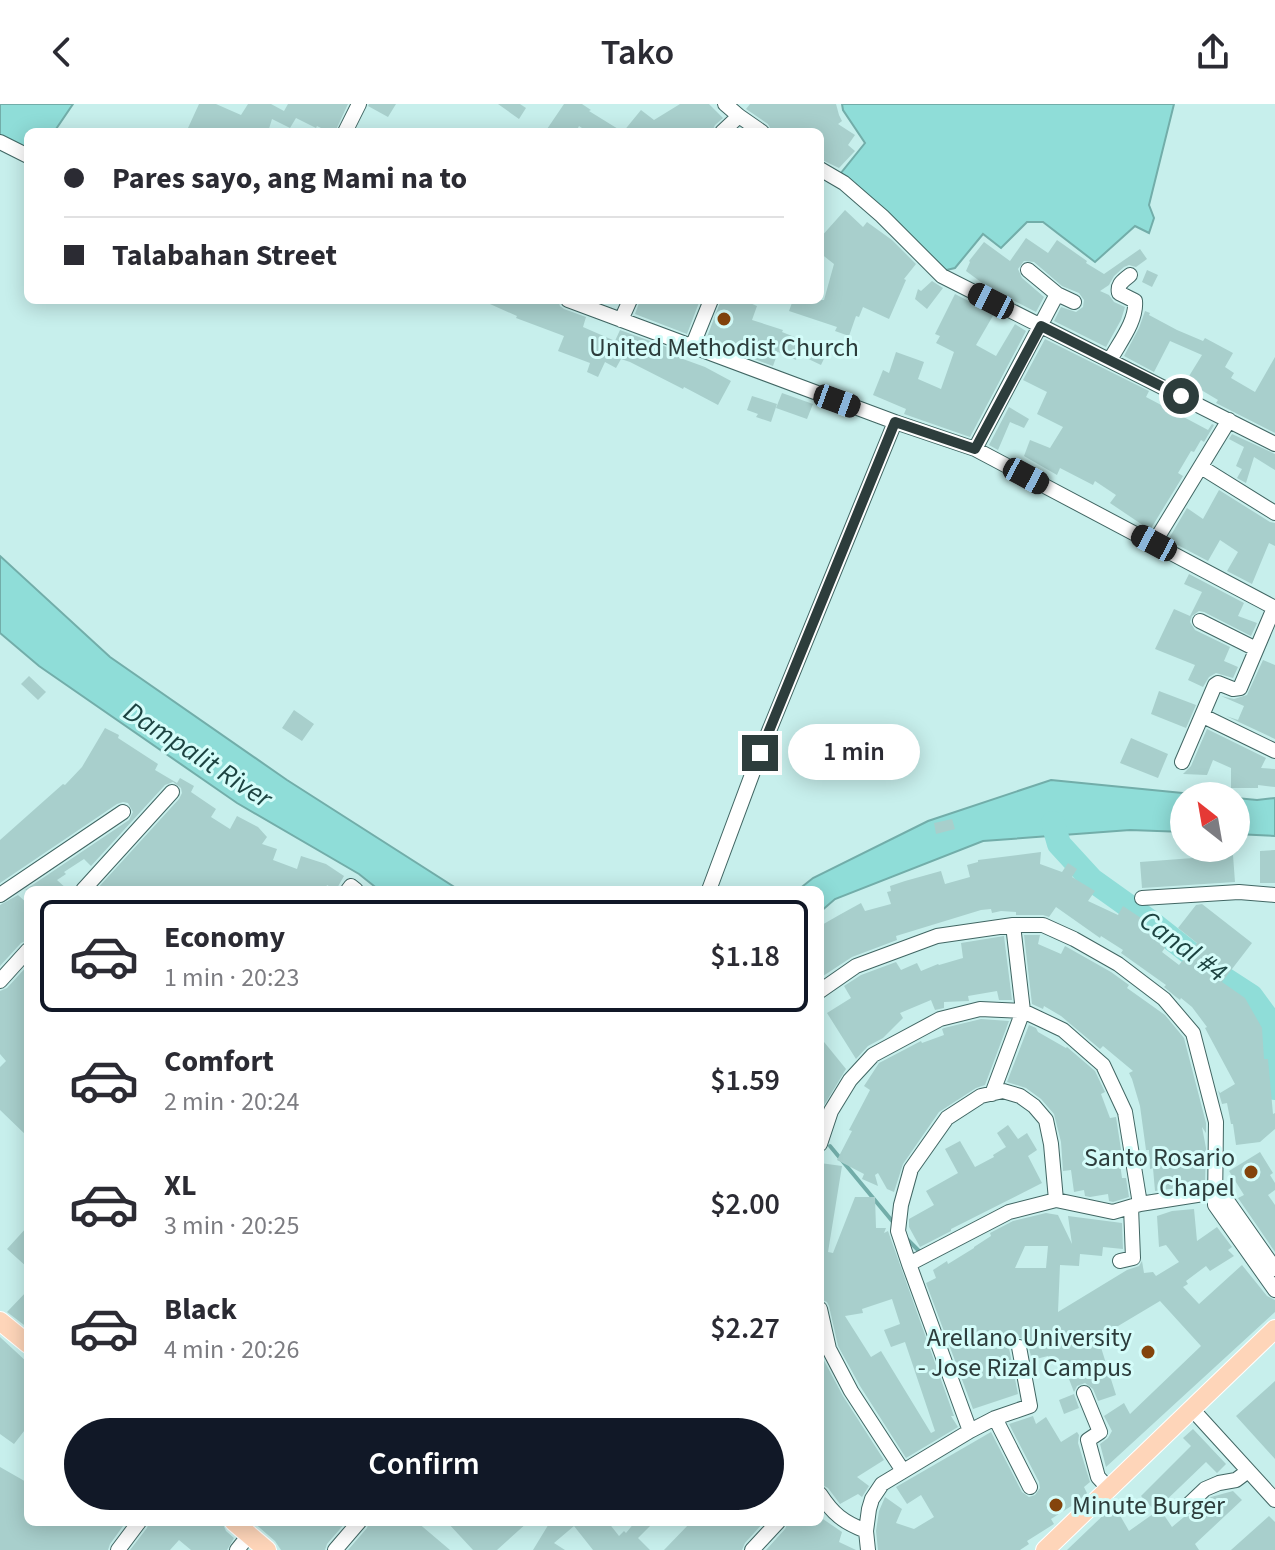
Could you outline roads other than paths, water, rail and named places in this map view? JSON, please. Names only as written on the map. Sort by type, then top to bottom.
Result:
[{"type":"main road","points":[[0,1321],[24,1341]]},
{"type":"main road","points":[[1045,1550],[1275,1329]]},
{"type":"main road","points":[[239,1526],[267,1550]]},
{"type":"street","points":[[347,128],[359,104]]},
{"type":"street","points":[[725,104],[756,128]]},
{"type":"street","points":[[726,128],[739,116]]},
{"type":"street","points":[[0,142],[24,154]]},
{"type":"street","points":[[824,171],[844,183],[882,216],[942,276],[1275,444]]},
{"type":"street","points":[[1028,270],[1057,294],[1074,302]]},
{"type":"street","points":[[1110,360],[1136,308],[1135,301],[1119,293],[1118,289],[1130,275]]},
{"type":"street","points":[[975,449],[1057,294]]},
{"type":"street","points":[[579,304],[975,449],[1275,608],[1240,688],[1215,685],[1182,762]]},
{"type":"street","points":[[621,320],[628,304]]},
{"type":"street","points":[[692,347],[709,304]]},
{"type":"street","points":[[1154,543],[1229,420]]},
{"type":"street","points":[[710,886],[760,753],[895,422]]},
{"type":"street","points":[[1201,467],[1275,513]]},
{"type":"street","points":[[1200,621],[1256,649]]},
{"type":"street","points":[[1203,716],[1275,751]]},
{"type":"street","points":[[87,886],[172,792]]},
{"type":"street","points":[[0,895],[123,812]]},
{"type":"street","points":[[1142,898],[1239,892],[1275,895]]},
{"type":"street","points":[[992,1094],[1023,1011],[1013,925]]},
{"type":"street","points":[[824,988],[856,966],[937,936],[1013,925],[1043,925],[1118,964],[1164,999],[1193,1033],[1216,1122],[1215,1205],[1275,1290]]},
{"type":"street","points":[[0,981],[24,954]]},
{"type":"street","points":[[824,1132],[831,1111],[850,1080],[873,1055],[940,1019],[980,1009],[1023,1011],[1063,1030],[1103,1065],[1125,1112],[1136,1205],[1133,1258],[1120,1261]]},
{"type":"street","points":[[968,1427],[898,1231],[911,1169],[947,1118],[981,1096],[1003,1091],[1020,1096],[1046,1120],[1056,1200]]},
{"type":"street","points":[[909,1264],[1009,1212],[1056,1200],[1113,1212],[1136,1205],[1216,1192],[1226,1199],[1275,1269]]},
{"type":"street","points":[[824,1327],[829,1349],[851,1391],[903,1471]]},
{"type":"street","points":[[868,1550],[866,1531],[872,1499],[882,1484],[968,1427],[1031,1405],[1019,1347]]},
{"type":"street","points":[[1084,1393],[1100,1432],[1088,1440],[1098,1477],[1109,1489]]},
{"type":"street","points":[[1192,1409],[1275,1500]]},
{"type":"street","points":[[995,1418],[1030,1487]]},
{"type":"street","points":[[1186,1507],[1205,1489],[1236,1480],[1248,1471]]},
{"type":"street","points":[[824,1500],[833,1513],[866,1531]]},
{"type":"street","points":[[118,1550],[136,1526]]},
{"type":"street","points":[[335,1550],[356,1526]]},
{"type":"street","points":[[752,1550],[774,1526]]},
{"type":"street","points":[[237,1550],[249,1535]]},
{"type":"water","points":[[0,104],[73,104],[57,128],[24,128],[24,153],[0,143]]},
{"type":"water","points":[[842,104],[1174,104],[1149,205],[1154,218],[1149,233],[1135,226],[1095,262],[1043,222],[1027,222],[1001,248],[983,234],[955,268],[942,271],[841,173],[865,143]]},
{"type":"water","name":"Dampalit River","points":[[0,556],[110,657],[287,780],[453,886],[374,886],[359,874],[237,803],[39,666],[0,633]]},
{"type":"water","points":[[1051,780],[1170,792],[1170,831],[1130,830],[983,841],[835,899],[824,909],[824,886],[803,886],[813,878],[928,821]]},
{"type":"water","points":[[1275,798],[1275,836],[1250,835],[1250,799]]},
{"type":"waterway","name":"Canal #4","points":[[1053,823],[1059,844],[1092,880],[1214,972],[1251,996],[1271,1023],[1275,1088]]},
{"type":"waterway","points":[[830,1146],[893,1222]]},
{"type":"waterway","points":[[907,1239],[919,1251]]},
{"type":"place","name":"United Methodist Church","points":[[724,319]]},
{"type":"place","name":"Santo Rosario Chapel","points":[[1251,1172]]},
{"type":"place","name":"Arellano University - Jose Rizal Campus","points":[[1148,1352]]},
{"type":"place","name":"Minute Burger","points":[[1056,1505]]}]
